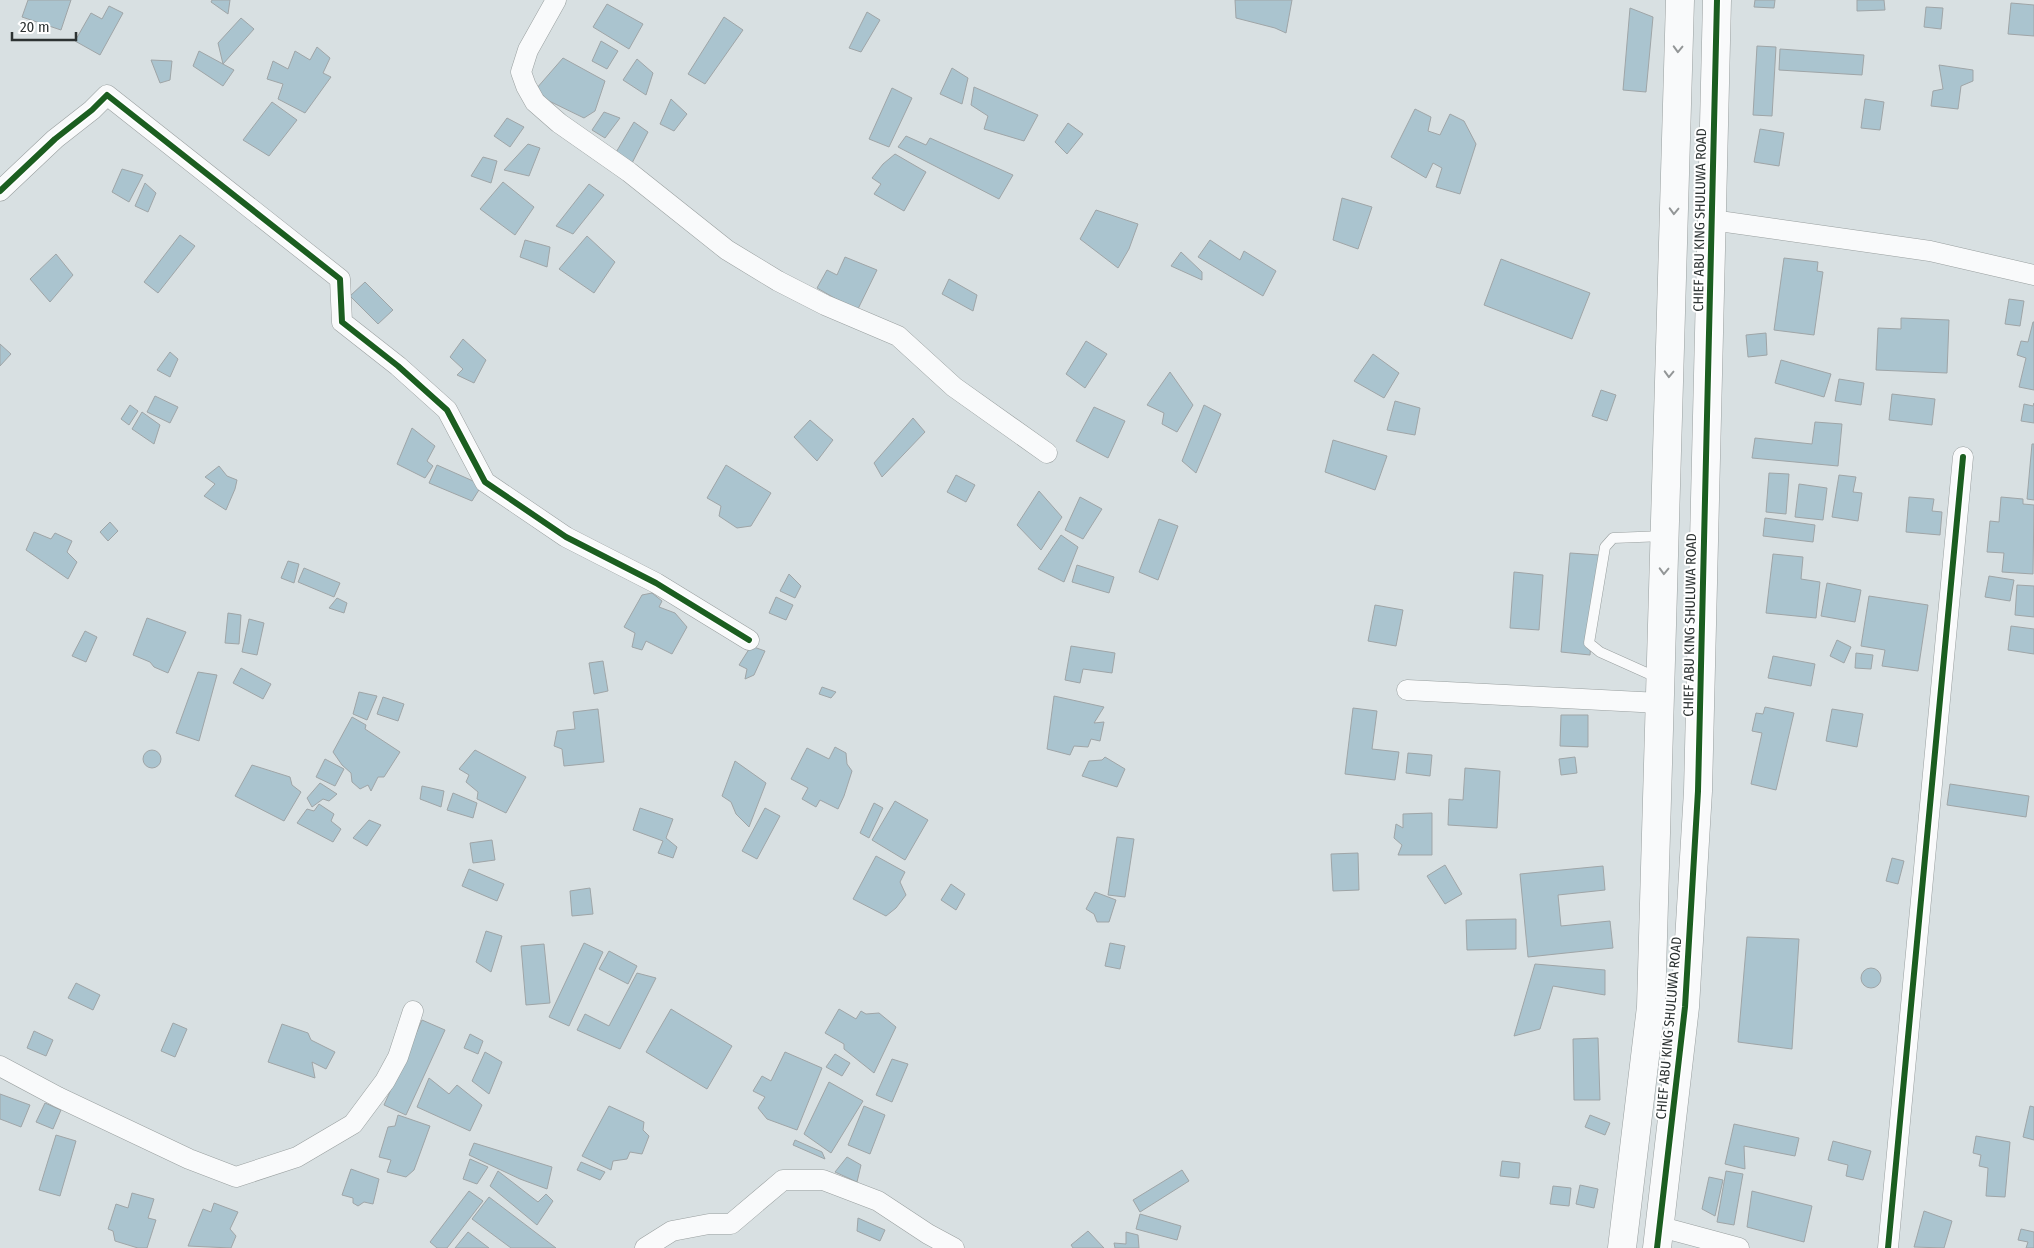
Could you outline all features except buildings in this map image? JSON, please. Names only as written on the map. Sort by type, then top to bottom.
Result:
[{"type":"street","points":[[556,0],[528,50],[521,72],[535,102],[559,123],[629,172],[727,250],[778,281],[818,301],[898,336],[954,387],[1047,453]]},
{"type":"street","points":[[1622,1248],[1651,1006],[1680,0]]},
{"type":"street","name":"CHIEF ABU KING SHULUWA ROAD","points":[[1659,1237],[1686,1007],[1698,791],[1717,0]]},
{"type":"street","points":[[0,191],[54,139],[107,95],[340,279],[342,322],[398,366],[447,410],[485,482],[566,537],[656,583],[749,640]]},
{"type":"street","points":[[1712,220],[1930,251],[2034,276]]},
{"type":"street","points":[[1888,1248],[1963,457]]},
{"type":"street","points":[[1407,690],[1660,691]]},
{"type":"street","points":[[1658,786],[1698,791]]},
{"type":"street","points":[[0,1066],[58,1097],[189,1159],[236,1177],[297,1157],[353,1124],[384,1081],[398,1057],[413,1011]]},
{"type":"street","points":[[645,1248],[672,1230],[709,1224],[731,1224],[784,1180],[823,1180],[878,1201],[928,1234],[954,1248]]},
{"type":"street","points":[[1659,1237],[1739,1248]]},
{"type":"lane","points":[[1660,691],[1589,643],[1605,547],[1608,542],[1613,538],[1665,536]]},
{"type":"cycle path","points":[[1657,1248],[1685,1007],[1698,791],[1717,0]]},
{"type":"cycle path","points":[[0,191],[55,139],[92,110],[107,95],[340,279],[342,322],[398,366],[447,410],[485,482],[566,537],[656,583],[749,640]]},
{"type":"cycle path","points":[[1888,1248],[1963,457]]}]
